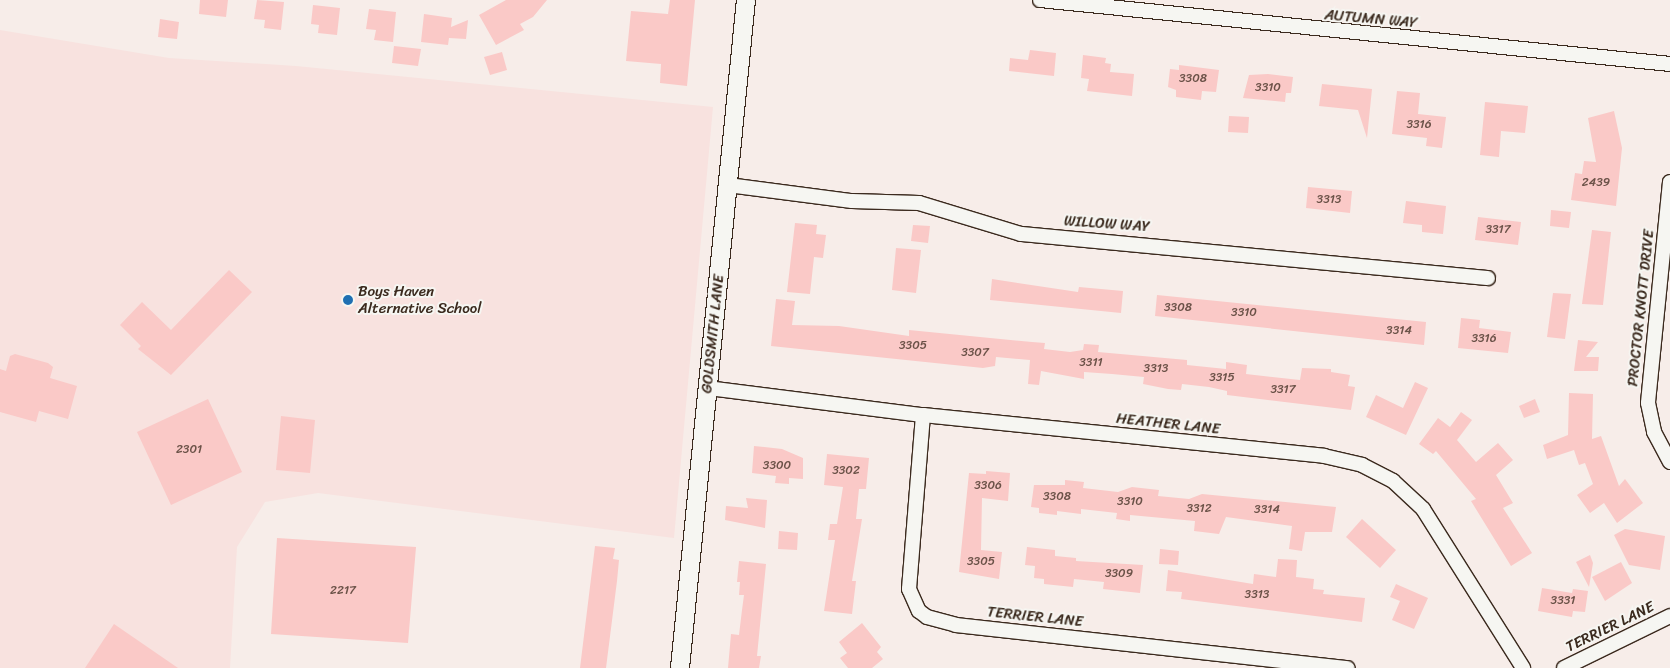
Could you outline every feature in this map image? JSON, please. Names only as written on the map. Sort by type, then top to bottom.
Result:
[{"type":"street","name":"GOLDSMITH LANE","points":[[680,668],[746,0]]},
{"type":"street","name":"AUTUMN WAY","points":[[1040,0],[1670,64]]},
{"type":"street","name":"PROCTOR KNOTT DRIVE","points":[[1670,182],[1648,403],[1654,432],[1670,462]]},
{"type":"street","name":"WILLOW WAY","points":[[728,185],[852,201],[919,202],[1021,234],[1488,278]]},
{"type":"street","name":"HEATHER LANE","points":[[708,388],[923,415],[1324,456],[1362,465],[1393,481],[1423,509],[1523,668]]},
{"type":"street","name":"TERRIER LANE","points":[[923,415],[909,582],[911,598],[927,617],[956,626],[1348,668]]},
{"type":"street","name":"TERRIER LANE","points":[[1564,668],[1670,616]]},
{"type":"shaded area","name":"Boys Haven Alternative School","points":[[0,30],[169,58],[296,66],[713,107],[674,538],[318,493],[265,502],[237,547],[230,668],[0,668]]},
{"type":"building","points":[[200,0],[228,0],[226,17],[199,14]]},
{"type":"building","points":[[257,0],[284,2],[281,30],[264,28],[265,20],[254,19]]},
{"type":"building","points":[[506,0],[547,0],[533,17],[520,24],[524,30],[496,45],[479,15]]},
{"type":"building","points":[[670,0],[695,0],[687,86],[660,83],[661,64],[626,61],[631,11],[668,14]]},
{"type":"building","points":[[313,5],[340,8],[337,35],[318,33],[319,25],[311,24]]},
{"type":"building","points":[[369,9],[396,12],[393,42],[374,40],[376,30],[366,29]]},
{"type":"building","points":[[424,14],[452,18],[451,27],[468,20],[466,39],[449,38],[448,45],[421,42]]},
{"type":"building","points":[[160,19],[179,22],[177,39],[158,37]]},
{"type":"building","points":[[394,46],[421,49],[418,66],[392,63]]},
{"type":"building","points":[[1030,50],[1056,53],[1054,76],[1009,71],[1010,58],[1028,60]]},
{"type":"building","points":[[502,52],[507,70],[490,75],[484,57]]},
{"type":"building","points":[[1083,55],[1106,58],[1105,63],[1111,64],[1110,72],[1134,74],[1132,96],[1087,91],[1089,79],[1081,78]]},
{"type":"building","points":[[1179,65],[1219,70],[1216,92],[1202,91],[1201,100],[1176,97],[1176,90],[1168,87],[1170,69],[1179,70]]},
{"type":"building","points":[[1268,74],[1293,77],[1291,93],[1286,93],[1285,102],[1243,98],[1249,75]]},
{"type":"building","points":[[1322,84],[1372,89],[1367,138],[1358,110],[1319,106]]},
{"type":"building","points":[[1397,91],[1420,93],[1418,114],[1446,117],[1442,148],[1426,146],[1427,138],[1392,134]]},
{"type":"building","points":[[1485,102],[1528,106],[1525,133],[1501,131],[1499,157],[1480,155]]},
{"type":"building","points":[[1614,111],[1622,148],[1616,206],[1571,200],[1575,173],[1582,174],[1584,161],[1596,162],[1588,118]]},
{"type":"building","points":[[1229,116],[1249,117],[1248,133],[1228,132]]},
{"type":"building","points":[[1308,187],[1352,191],[1350,213],[1306,208]]},
{"type":"building","points":[[1406,201],[1446,206],[1443,234],[1422,232],[1422,225],[1403,223]]},
{"type":"building","points":[[1551,210],[1571,212],[1569,228],[1550,226]]},
{"type":"building","points":[[1478,217],[1521,222],[1518,245],[1475,240]]},
{"type":"building","points":[[795,223],[817,225],[816,234],[826,235],[823,258],[814,257],[810,294],[787,292]]},
{"type":"building","points":[[913,225],[930,226],[928,243],[911,241]]},
{"type":"building","points":[[1592,230],[1611,232],[1603,305],[1582,304]]},
{"type":"building","points":[[896,248],[921,250],[916,293],[892,290]]},
{"type":"building","points":[[229,270],[252,292],[171,375],[138,349],[141,346],[120,325],[142,302],[171,330]]},
{"type":"building","points":[[992,279],[1078,292],[1079,287],[1123,291],[1121,313],[990,300]]},
{"type":"building","points":[[1553,293],[1571,294],[1565,339],[1547,337]]},
{"type":"building","points":[[1157,295],[1426,322],[1424,345],[1155,316]]},
{"type":"building","points":[[776,299],[795,301],[792,325],[839,326],[909,336],[909,330],[1045,343],[1044,349],[1070,352],[1083,350],[1084,344],[1099,345],[1098,352],[1187,360],[1187,365],[1226,369],[1226,362],[1247,365],[1246,374],[1300,380],[1302,368],[1331,369],[1331,372],[1350,375],[1348,386],[1355,387],[1351,410],[1227,395],[1227,391],[1209,387],[1182,384],[1181,390],[1168,389],[1143,384],[1144,377],[1112,374],[1084,372],[1084,379],[1041,371],[1039,385],[1028,384],[1030,360],[996,357],[995,366],[983,368],[771,346]]},
{"type":"building","points":[[1461,318],[1480,320],[1479,328],[1511,332],[1508,353],[1458,348]]},
{"type":"building","points":[[1578,340],[1598,342],[1586,357],[1599,357],[1598,371],[1574,371]]},
{"type":"building","points":[[15,354],[48,363],[53,367],[50,378],[77,386],[68,419],[39,411],[36,422],[0,412],[0,369],[6,371],[10,356]]},
{"type":"building","points":[[1415,382],[1428,388],[1406,435],[1366,417],[1376,395],[1403,408]]},
{"type":"building","points":[[1569,393],[1593,394],[1592,439],[1601,436],[1619,486],[1625,479],[1643,503],[1617,523],[1604,503],[1590,513],[1577,495],[1593,484],[1585,463],[1579,465],[1574,450],[1547,459],[1543,445],[1568,435]]},
{"type":"building","points":[[208,399],[242,472],[171,505],[137,432]]},
{"type":"building","points":[[1535,399],[1540,412],[1524,418],[1519,406]]},
{"type":"building","points":[[1461,412],[1472,420],[1457,440],[1476,462],[1498,443],[1513,460],[1496,475],[1513,503],[1503,508],[1532,553],[1511,566],[1471,501],[1476,499],[1436,451],[1433,454],[1419,444],[1438,418],[1450,427]]},
{"type":"building","points":[[281,416],[315,420],[310,473],[276,470]]},
{"type":"building","points":[[754,446],[782,449],[803,458],[803,479],[789,478],[789,484],[775,483],[776,476],[752,473]]},
{"type":"building","points":[[827,454],[869,458],[866,489],[859,489],[856,519],[862,519],[852,581],[856,581],[852,614],[824,611],[835,540],[828,540],[830,524],[837,524],[843,487],[824,485]]},
{"type":"building","points":[[986,471],[1010,473],[1008,501],[982,498],[981,550],[1002,552],[999,579],[959,572],[969,473],[986,474]]},
{"type":"building","points":[[1065,480],[1084,482],[1083,488],[1118,492],[1132,487],[1159,490],[1158,496],[1189,499],[1202,494],[1336,507],[1332,532],[1305,532],[1302,551],[1289,549],[1292,526],[1226,517],[1219,534],[1194,531],[1195,521],[1130,515],[1130,521],[1116,519],[1117,513],[1081,509],[1081,514],[1057,511],[1057,515],[1039,513],[1039,508],[1031,507],[1034,485],[1065,485]]},
{"type":"building","points":[[746,498],[767,500],[765,528],[725,520],[726,506],[748,508]]},
{"type":"building","points":[[1362,519],[1396,550],[1380,568],[1346,537]]},
{"type":"building","points":[[1625,529],[1665,536],[1660,570],[1629,565],[1614,535]]},
{"type":"building","points":[[779,531],[798,533],[797,550],[778,549]]},
{"type":"building","points":[[277,538],[416,547],[408,643],[271,634]]},
{"type":"building","points":[[595,546],[615,548],[613,559],[619,560],[617,581],[606,668],[580,668]]},
{"type":"building","points":[[1027,547],[1055,550],[1055,556],[1076,558],[1076,561],[1143,565],[1140,593],[1103,589],[1104,582],[1074,579],[1073,587],[1044,584],[1044,579],[1034,578],[1035,566],[1025,565]]},
{"type":"building","points":[[1160,549],[1179,551],[1178,565],[1159,564]]},
{"type":"building","points":[[1590,555],[1593,563],[1589,587],[1576,562]]},
{"type":"building","points":[[1278,559],[1297,560],[1296,577],[1314,579],[1313,589],[1324,590],[1323,594],[1365,598],[1362,622],[1181,599],[1182,592],[1166,591],[1168,570],[1253,584],[1254,574],[1276,577]]},
{"type":"building","points":[[739,561],[766,564],[757,656],[761,656],[759,668],[728,668],[731,634],[739,635],[744,595],[739,595],[740,582],[737,582]]},
{"type":"building","points":[[1621,562],[1632,583],[1605,601],[1592,577]]},
{"type":"building","points":[[1396,584],[1428,598],[1414,629],[1392,620],[1400,601],[1390,597]]},
{"type":"building","points":[[1542,588],[1572,593],[1573,589],[1588,591],[1585,612],[1573,611],[1572,617],[1538,611]]},
{"type":"building","points":[[862,623],[881,647],[877,652],[883,659],[872,668],[848,668],[840,658],[847,653],[839,642]]},
{"type":"building","points":[[114,624],[178,668],[85,668]]},
{"type":"place","name":"Boys Haven Alternative School","points":[[348,300]]}]
